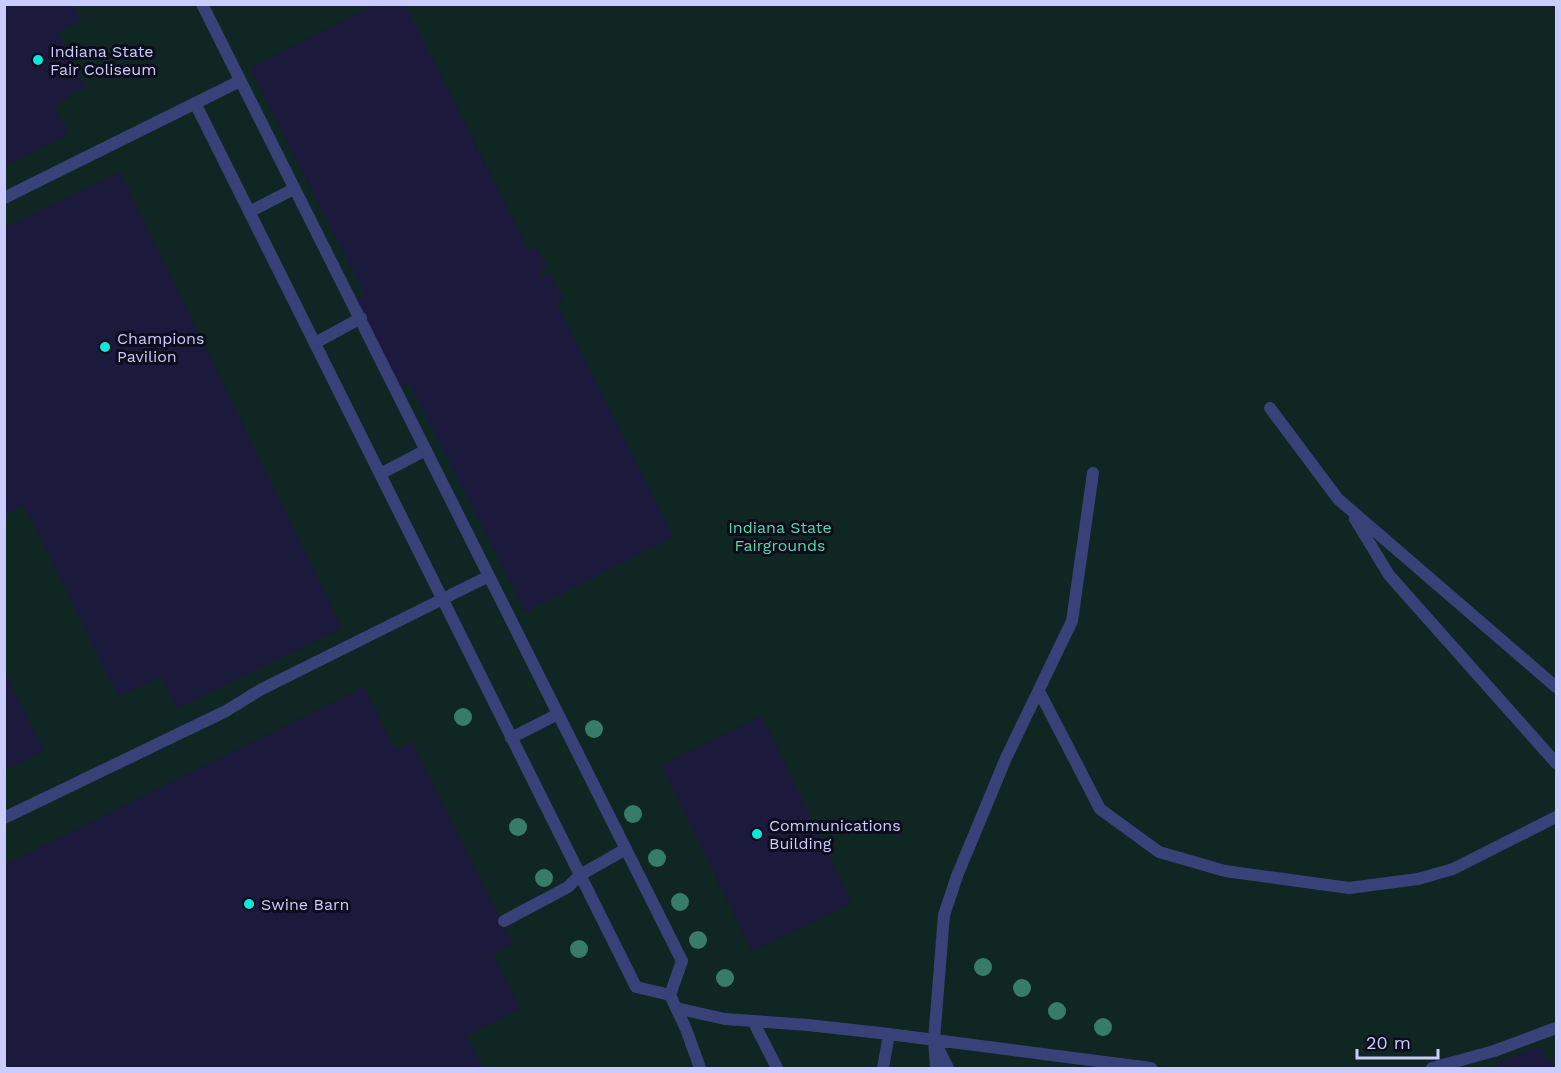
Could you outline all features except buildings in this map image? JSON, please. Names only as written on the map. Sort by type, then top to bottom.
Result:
[{"type":"lane","points":[[202,4],[682,961],[670,995],[686,1029],[700,1068]]},
{"type":"lane","points":[[4,198],[240,81]]},
{"type":"lane","points":[[195,103],[636,987],[670,995]]},
{"type":"lane","points":[[249,212],[294,189]]},
{"type":"lane","points":[[315,343],[361,318]]},
{"type":"lane","points":[[1270,408],[1338,499],[1557,687]]},
{"type":"lane","points":[[380,474],[426,450]]},
{"type":"lane","points":[[936,1068],[934,1040],[944,915],[957,876],[1006,758],[1072,621],[1093,473]]},
{"type":"lane","points":[[1350,510],[1389,575],[1557,763]]},
{"type":"lane","points":[[4,818],[226,711],[260,690],[489,576]]},
{"type":"lane","points":[[1039,691],[1100,809],[1159,852],[1225,871],[1349,888],[1418,879],[1453,869],[1557,818]]},
{"type":"lane","points":[[511,738],[558,714]]},
{"type":"lane","points":[[504,921],[568,887],[580,875],[626,849]]},
{"type":"lane","points":[[676,1008],[725,1019],[889,1034],[1151,1068]]},
{"type":"lane","points":[[753,1021],[777,1068]]},
{"type":"lane","points":[[1432,1068],[1494,1051],[1557,1028]]},
{"type":"lane","points":[[883,1068],[889,1034]]},
{"type":"lane","points":[[934,1040],[948,1068]]},
{"type":"green space","name":"Indiana State Fairgrounds","points":[[5,5],[1556,5],[1556,1068],[5,1068]]},
{"type":"place","name":"Indiana State Fair Coliseum","points":[[38,60]]},
{"type":"place","name":"Champions Pavilion","points":[[105,347]]},
{"type":"place","name":"Communications Building","points":[[757,834]]},
{"type":"place","name":"Swine Barn","points":[[249,904]]}]
